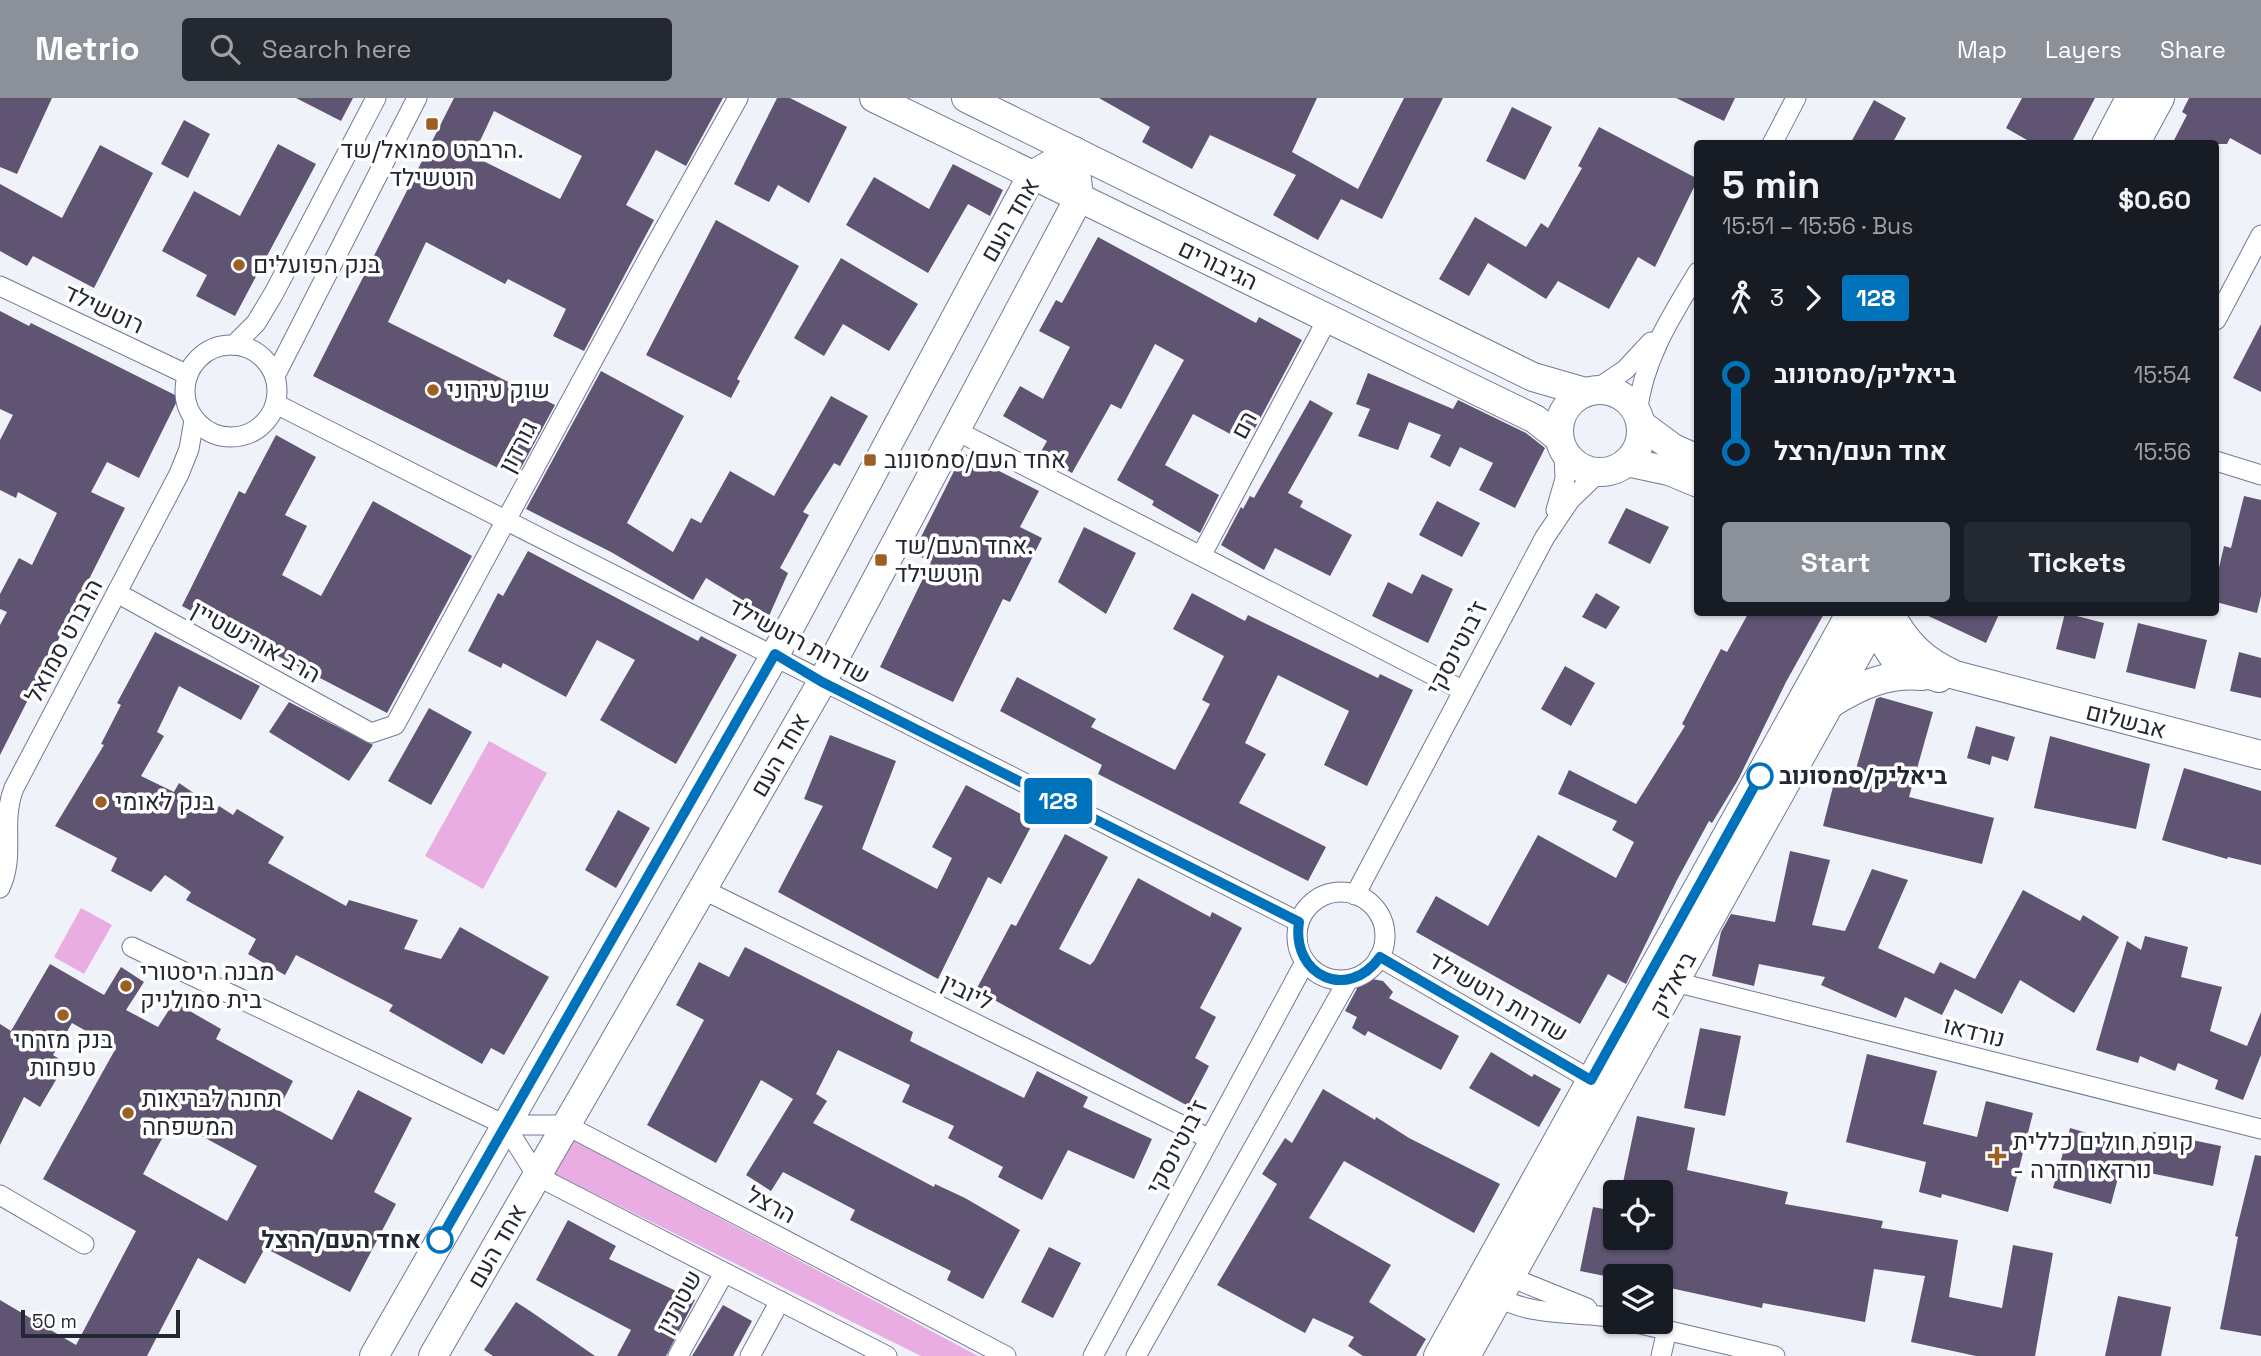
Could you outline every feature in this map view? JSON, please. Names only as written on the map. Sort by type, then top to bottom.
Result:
[{"type":"street","points":[[234,345],[256,323],[274,293],[376,98]]},
{"type":"street","points":[[275,376],[259,354],[234,345],[219,346],[206,352],[188,375],[186,398],[194,420],[218,436],[247,435],[265,423],[276,404],[275,376],[417,98]]},
{"type":"street","name":"גורדון","points":[[371,733],[395,724],[738,98]]},
{"type":"street","name":"הגיבורים","points":[[874,98],[1535,419],[1561,444]]},
{"type":"street","name":"הגיבורים","points":[[966,98],[1533,377],[1590,391]]},
{"type":"street","points":[[1774,140],[1796,98]]},
{"type":"street","points":[[2108,140],[2130,98]]},
{"type":"street","points":[[2137,140],[2160,98]]},
{"type":"street","name":"אחד העם","points":[[374,1356],[775,654],[1032,175],[1074,151],[1079,198],[822,682],[433,1356]]},
{"type":"street","points":[[2219,314],[2261,235]]},
{"type":"street","points":[[1665,325],[1625,370],[1567,405],[1562,414],[1561,444],[1573,463],[1599,472],[1613,470],[1627,463],[1636,451],[1646,368],[1665,325],[1694,278]]},
{"type":"street","name":"רוטשילד","points":[[0,286],[188,375]]},
{"type":"street","name":"רם","points":[[1202,554],[1328,318]]},
{"type":"street","points":[[1590,391],[1611,390],[1625,396],[1640,420],[1672,448],[1694,457]]},
{"type":"street","name":"שדרות רוטשילד","points":[[276,404],[775,654],[822,682],[1299,922]]},
{"type":"street","name":"הרברט סמואל","points":[[0,888],[9,863],[5,817],[9,801],[179,474],[189,449],[194,420]]},
{"type":"street","points":[[955,430],[1202,554],[1462,690]]},
{"type":"street","name":"ז'בוטינסקי","points":[[1545,537],[1562,492],[1566,463],[1561,444]]},
{"type":"street","points":[[2219,462],[2261,475]]},
{"type":"street","points":[[1627,463],[1669,471],[1694,481]]},
{"type":"street","name":"ז'בוטינסקי","points":[[1355,895],[1545,537],[1570,500],[1599,472]]},
{"type":"street","name":"הרב אורנשטיין","points":[[117,593],[371,733]]},
{"type":"street","name":"אבשלום","points":[[1871,616],[1898,664],[1934,678],[1991,686]]},
{"type":"street","name":"אבשלום","points":[[1871,616],[1903,638],[1926,660],[1955,675],[2261,755]]},
{"type":"street","name":"ביאליק","points":[[1438,1356],[1497,1284],[1675,982],[1828,705],[1871,616]]},
{"type":"street","name":"ביאליק","points":[[1466,1356],[1591,1080],[1871,616]]},
{"type":"street","points":[[1828,705],[1852,690],[1878,679],[1895,675],[1934,678]]},
{"type":"street","name":"ליובין","points":[[704,890],[1210,1139]]},
{"type":"street","points":[[1340,892],[1355,895],[1373,906],[1384,926],[1380,957],[1362,974],[1348,980],[1329,979],[1305,962],[1297,937],[1299,922],[1308,906],[1321,897],[1340,892]]},
{"type":"street","name":"הרצל","points":[[132,947],[505,1125],[566,1125],[1006,1356]]},
{"type":"street","name":"שדרות רוטשילד","points":[[1380,957],[1591,1080]]},
{"type":"street","name":"ז'בוטינסקי","points":[[1093,1356],[1305,962]]},
{"type":"street","points":[[1136,1356],[1348,980]]},
{"type":"street","name":"נורדאו","points":[[1675,982],[2261,1129]]},
{"type":"street","points":[[505,1125],[537,1176],[887,1356]]},
{"type":"street","points":[[0,1195],[84,1244]]},
{"type":"street","name":"שטרנין","points":[[678,1356],[724,1273]]},
{"type":"street","points":[[1497,1284],[1535,1309],[1603,1317]]},
{"type":"street","points":[[750,1356],[780,1301]]},
{"type":"street","points":[[1673,1332],[1774,1356]]},
{"type":"street","points":[[1661,1356],[1666,1334]]},
{"type":"shaded area","points":[[489,741],[547,773],[483,889],[425,856]]},
{"type":"shaded area","points":[[81,908],[112,925],[84,974],[54,957]]},
{"type":"shaded area","points":[[568,1137],[978,1356],[921,1356],[549,1171]]},
{"type":"building","points":[[0,98],[52,98],[17,174],[0,167]]},
{"type":"building","points":[[296,98],[353,98],[341,121]]},
{"type":"building","points":[[454,98],[723,98],[686,166],[656,150],[626,205],[654,220],[584,351],[553,336],[566,309],[508,279],[505,284],[426,242],[388,322],[555,405],[516,477],[313,376]],"holes":[[[494,111],[582,156],[560,199],[473,156]]]},
{"type":"building","points":[[777,98],[790,98],[847,127],[809,203],[778,185],[769,202],[734,184]]},
{"type":"building","points":[[1099,98],[1317,98],[1292,152],[1358,189],[1404,98],[1443,98],[1382,219],[1341,199],[1318,240],[1273,215],[1296,175],[1210,135],[1192,169],[1142,142],[1150,127]]},
{"type":"building","points":[[1676,98],[1735,98],[1724,121]]},
{"type":"building","points":[[2022,98],[2095,98],[2073,140],[2027,140],[2006,128]]},
{"type":"building","points":[[2189,98],[2261,98],[2261,155],[2230,138],[2227,144],[2219,144],[2219,140],[2174,140],[2187,115],[2182,112]]},
{"type":"building","points":[[1874,100],[1906,118],[1894,140],[1852,140]]},
{"type":"building","points":[[1512,107],[1552,127],[1525,180],[1486,161]]},
{"type":"building","points":[[184,120],[210,134],[188,178],[161,164]]},
{"type":"building","points":[[1599,127],[1694,177],[1694,187],[1655,267],[1638,257],[1609,309],[1558,281],[1546,299],[1488,263],[1469,296],[1439,279],[1475,217],[1526,247],[1541,223],[1548,228],[1582,168],[1578,166]]},
{"type":"building","points":[[278,144],[316,164],[235,316],[196,296],[207,275],[162,251],[194,191],[240,216]]},
{"type":"building","points":[[100,145],[153,173],[94,288],[33,256],[27,266],[0,251],[0,184],[62,218]]},
{"type":"building","points":[[953,164],[1003,190],[990,216],[968,204],[928,273],[846,225],[874,177],[929,209]]},
{"type":"building","points":[[716,220],[799,266],[737,379],[740,381],[731,398],[646,355]]},
{"type":"building","points":[[1098,237],[1256,323],[1259,317],[1302,340],[1247,443],[1193,414],[1165,465],[1219,495],[1200,533],[1152,505],[1154,501],[1117,480],[1184,360],[1155,344],[1121,409],[1111,404],[1072,473],[1039,455],[1047,441],[1003,416],[1020,386],[1043,399],[1070,347],[1039,331],[1056,300],[1062,303]]},
{"type":"building","points":[[841,258],[918,304],[889,351],[843,324],[824,356],[794,338]]},
{"type":"building","points":[[0,311],[29,326],[31,323],[179,397],[139,478],[107,462],[91,492],[125,508],[0,755],[0,625],[7,612],[0,609],[0,594],[19,558],[32,565],[57,513],[18,492],[16,498],[0,490],[0,440],[13,415],[0,409]]},
{"type":"building","points":[[2261,324],[2261,392],[2233,378]]},
{"type":"building","points":[[601,371],[684,416],[627,523],[673,552],[691,518],[701,523],[730,471],[774,496],[831,396],[868,416],[840,466],[834,463],[803,512],[809,515],[780,568],[788,573],[769,616],[706,578],[693,600],[611,552],[526,509]]},
{"type":"building","points":[[1368,373],[1453,409],[1458,400],[1526,433],[1545,448],[1515,508],[1479,490],[1493,463],[1460,447],[1450,467],[1430,457],[1441,435],[1409,422],[1398,450],[1358,436],[1370,409],[1356,404]]},
{"type":"building","points":[[1310,400],[1333,413],[1288,493],[1303,501],[1300,507],[1352,535],[1330,576],[1275,548],[1264,570],[1221,545],[1241,507],[1243,509],[1250,496],[1254,498]]},
{"type":"building","points":[[276,435],[316,457],[285,515],[307,526],[282,575],[321,596],[373,501],[472,556],[387,713],[182,606],[239,491],[245,494]]},
{"type":"building","points":[[963,453],[1039,491],[1020,527],[1042,538],[1010,602],[1003,599],[953,702],[880,667],[931,562],[913,553]]},
{"type":"building","points":[[2244,496],[2261,500],[2261,596],[2257,613],[2219,603],[2219,568],[2224,546],[2231,548]]},
{"type":"building","points":[[1437,501],[1480,523],[1462,557],[1419,535]]},
{"type":"building","points":[[1626,508],[1669,527],[1650,564],[1608,543]]},
{"type":"building","points":[[1084,527],[1136,553],[1106,614],[1058,582]]},
{"type":"building","points":[[528,551],[698,641],[701,636],[737,655],[676,764],[600,720],[635,660],[597,640],[566,697],[503,663],[501,668],[468,651],[498,593],[503,596]]},
{"type":"building","points":[[1422,574],[1453,589],[1428,643],[1372,616],[1388,582],[1412,594]]},
{"type":"building","points":[[1192,593],[1245,621],[1248,615],[1378,678],[1380,674],[1413,690],[1367,786],[1324,765],[1349,711],[1278,675],[1245,743],[1266,754],[1239,803],[1326,847],[1308,881],[1098,774],[1102,765],[1000,711],[1017,677],[1096,719],[1091,727],[1175,770],[1210,704],[1202,700],[1224,656],[1173,629]]},
{"type":"building","points":[[1596,593],[1620,607],[1606,629],[1582,617]]},
{"type":"building","points":[[1747,616],[1823,616],[1786,682],[1738,780],[1712,823],[1709,821],[1677,880],[1626,984],[1608,974],[1580,1024],[1416,932],[1436,896],[1488,926],[1538,835],[1616,878],[1634,842],[1612,830],[1617,821],[1558,794],[1569,770],[1636,804],[1685,726],[1682,724],[1721,649],[1727,652]]},
{"type":"building","points":[[1929,616],[1998,616],[1986,643]]},
{"type":"building","points":[[2064,616],[2077,616],[2104,623],[2095,659],[2056,649]]},
{"type":"building","points":[[2138,623],[2207,640],[2195,689],[2126,672]]},
{"type":"building","points":[[155,632],[260,686],[241,720],[179,686],[157,732],[164,736],[141,776],[174,792],[179,783],[217,809],[219,806],[233,815],[237,809],[284,837],[268,863],[346,906],[349,900],[418,920],[404,949],[441,959],[460,927],[549,977],[504,1055],[491,1048],[482,1064],[389,1011],[393,1005],[296,955],[285,975],[248,954],[256,939],[186,900],[191,892],[165,875],[151,892],[111,871],[117,858],[55,826],[104,745],[101,744],[121,705],[117,703]]},
{"type":"building","points":[[2239,652],[2261,658],[2261,698],[2230,691]]},
{"type":"building","points":[[1565,666],[1595,683],[1571,726],[1541,709]]},
{"type":"building","points":[[1880,697],[1933,712],[1909,797],[1994,818],[1982,864],[1823,826],[1835,779],[1852,783],[1876,699]]},
{"type":"building","points":[[289,702],[373,745],[349,781],[269,732]]},
{"type":"building","points":[[429,708],[472,732],[431,805],[388,781]]},
{"type":"building","points":[[1976,726],[2015,737],[2008,761],[1992,756],[1990,765],[1967,758]]},
{"type":"building","points":[[830,735],[896,761],[862,849],[937,889],[952,858],[932,847],[966,785],[1034,821],[1001,884],[988,877],[938,979],[778,892],[823,806],[804,799]]},
{"type":"building","points":[[2050,736],[2150,764],[2136,829],[2034,808]]},
{"type":"building","points":[[2184,768],[2261,791],[2261,865],[2228,857],[2227,859],[2162,840]]},
{"type":"building","points":[[618,810],[650,828],[616,888],[585,870]]},
{"type":"building","points":[[1065,834],[1108,857],[1059,949],[1090,965],[1138,878],[1210,917],[1212,912],[1242,928],[1200,1008],[1216,1017],[1195,1058],[1209,1066],[1188,1106],[976,990],[1011,924],[1016,926]]},
{"type":"building","points":[[1790,851],[1830,860],[1812,925],[1845,931],[1872,869],[1908,880],[1878,948],[1934,974],[1940,962],[1975,979],[2023,890],[2080,921],[2083,915],[2119,937],[2074,1013],[2020,980],[2002,1014],[1955,989],[1942,1015],[1905,997],[1896,1018],[1821,985],[1825,977],[1759,964],[1754,986],[1712,976],[1721,932],[1731,914],[1775,922]]},
{"type":"building","points":[[2145,936],[2188,947],[2181,977],[2222,987],[2210,1031],[2247,1046],[2261,1012],[2261,1055],[2243,1100],[2215,1089],[2218,1080],[2178,1063],[2175,1071],[2140,1056],[2138,1063],[2096,1050],[2127,941],[2141,950]]},
{"type":"building","points":[[745,947],[913,1032],[910,1041],[1024,1098],[1037,1071],[1088,1097],[1083,1107],[1152,1139],[1134,1179],[1068,1150],[1042,1200],[998,1177],[1003,1167],[948,1138],[954,1126],[902,1102],[910,1085],[838,1050],[816,1094],[827,1101],[813,1123],[934,1187],[935,1184],[965,1198],[1020,1230],[983,1299],[947,1280],[951,1271],[850,1220],[855,1210],[783,1172],[771,1191],[746,1175],[793,1099],[761,1080],[716,1163],[647,1125],[704,1020],[676,1005],[699,962],[729,977]]},
{"type":"building","points":[[50,964],[104,995],[121,967],[144,982],[126,1010],[158,1027],[174,1002],[221,1029],[216,1039],[293,1081],[278,1110],[332,1140],[358,1090],[412,1118],[374,1192],[396,1204],[350,1292],[265,1248],[245,1284],[198,1258],[147,1356],[0,1356],[0,1300],[76,1345],[136,1231],[43,1179],[116,1048],[72,1023],[53,1055],[66,1063],[40,1107],[24,1097],[0,1145],[0,1024],[11,1031]],"holes":[[[172,1120],[257,1166],[227,1221],[143,1174]]]},
{"type":"building","points":[[1367,978],[1383,981],[1393,992],[1389,998],[1459,1036],[1441,1070],[1368,1031],[1365,1036],[1352,1028],[1357,1017],[1345,1011],[1360,983]]},
{"type":"building","points":[[1700,1028],[1741,1036],[1725,1116],[1684,1108]]},
{"type":"building","points":[[1491,1052],[1532,1077],[1534,1074],[1561,1089],[1539,1127],[1469,1088]]},
{"type":"building","points":[[1867,1054],[1937,1071],[1923,1124],[1977,1137],[1986,1101],[2033,1113],[2008,1212],[1942,1194],[1941,1198],[1919,1192],[1926,1162],[1846,1142]]},
{"type":"building","points":[[1323,1089],[1375,1120],[1376,1117],[1409,1138],[1500,1184],[1474,1233],[1344,1161],[1309,1218],[1391,1265],[1369,1302],[1426,1339],[1416,1356],[1363,1356],[1348,1346],[1354,1337],[1313,1318],[1305,1333],[1217,1285],[1277,1184],[1262,1174],[1285,1138],[1292,1143]]},
{"type":"building","points":[[1637,1116],[1695,1128],[1687,1170],[1788,1192],[1785,1204],[1883,1221],[1881,1228],[1958,1240],[1949,1297],[2002,1308],[2013,1245],[2053,1253],[2035,1356],[1976,1356],[1911,1342],[1925,1276],[1874,1269],[1865,1322],[1763,1303],[1762,1308],[1673,1289],[1673,1264],[1603,1264],[1603,1276],[1580,1271],[1593,1207],[1603,1209],[1603,1250],[1673,1250],[1673,1180],[1624,1180]]},
{"type":"building","points":[[2070,1128],[2149,1151],[2153,1132],[2221,1146],[2213,1186],[2121,1167],[2111,1204],[2053,1188]]},
{"type":"building","points":[[2255,1155],[2261,1156],[2261,1336],[2220,1329],[2238,1237],[2235,1236]]},
{"type":"building","points":[[568,1220],[616,1246],[609,1259],[695,1300],[666,1356],[617,1356],[631,1330],[536,1280]]},
{"type":"building","points":[[1049,1247],[1081,1263],[1053,1318],[1021,1302]]},
{"type":"building","points":[[2118,1296],[2171,1307],[2161,1356],[2105,1356]]},
{"type":"building","points":[[516,1302],[595,1356],[493,1356],[484,1350]]},
{"type":"building","points":[[723,1305],[752,1321],[733,1356],[692,1356]]},
{"type":"bus line","name":"128","points":[[440,1240],[775,654],[822,682],[1299,922],[1297,937],[1305,962],[1329,979],[1348,980],[1362,974],[1380,957],[1591,1080],[1760,776]]},
{"type":"place","name":"הרברט סמואל/שד. רוטשילד","points":[[432,124]]},
{"type":"place","name":"בנק הפועלים","points":[[239,265]]},
{"type":"place","name":"שוק עירוני","points":[[433,390]]},
{"type":"place","name":"אחד העם/סמסונוב","points":[[870,460]]},
{"type":"place","name":"אחד העם/שד. רוטשילד","points":[[881,560]]},
{"type":"place","name":"ביאליק/סמסונוב","points":[[1760,776]]},
{"type":"place","name":"בנק לאומי","points":[[101,802]]},
{"type":"place","name":"מבנה היסטורי בית סמולניק","points":[[126,986]]},
{"type":"place","name":"בנק מזרחי טפחות","points":[[63,1015]]},
{"type":"place","name":"תחנה לבריאות המשפחה","points":[[128,1113]]},
{"type":"place","name":"קופת חולים כללית - נורדאו חדרה","points":[[1997,1156]]},
{"type":"place","name":"אחד העם/הרצל","points":[[440,1240]]}]
